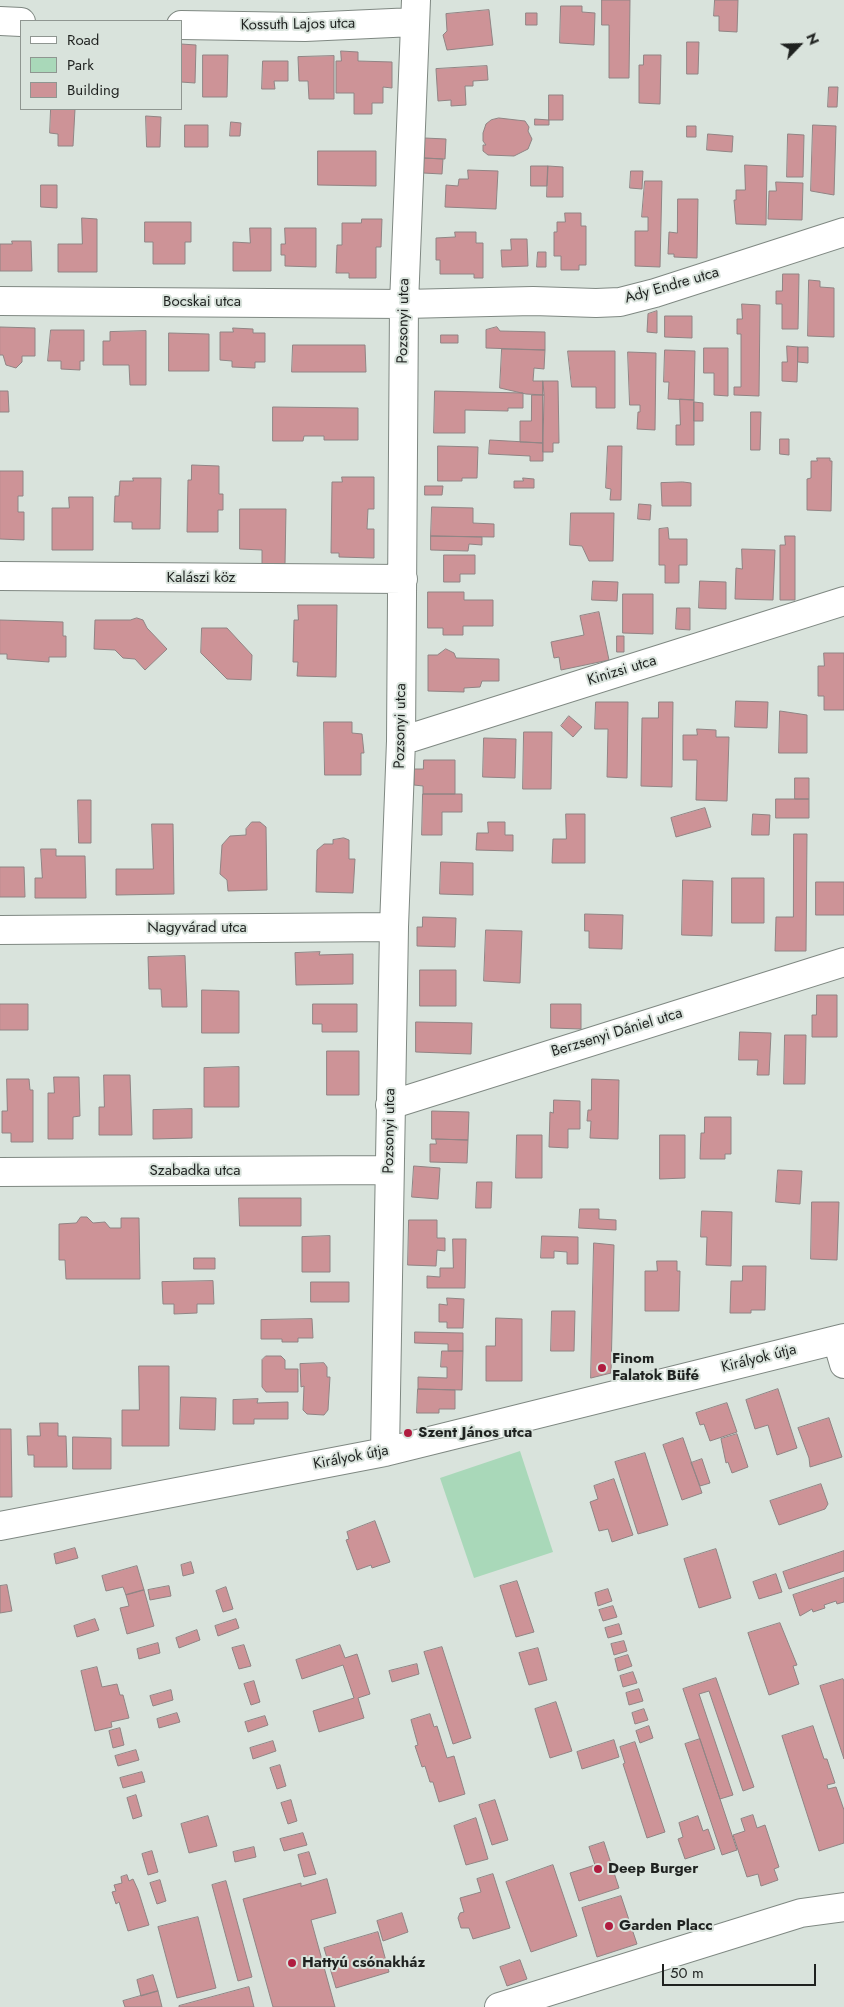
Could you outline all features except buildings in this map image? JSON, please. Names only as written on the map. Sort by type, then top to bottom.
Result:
[{"type":"street","name":"Kossuth Lajos utca","points":[[182,25],[305,27],[415,11]]},
{"type":"street","name":"Pozsonyi utca","points":[[385,1452],[394,927],[401,741],[404,304],[415,11]]},
{"type":"street","points":[[0,21],[20,22]]},
{"type":"street","name":"Ady Endre utca","points":[[404,304],[532,301],[620,302],[655,293],[844,232]]},
{"type":"street","name":"Bocskai utca","points":[[0,301],[404,304]]},
{"type":"street","name":"Kalászi köz","points":[[0,576],[403,579]]},
{"type":"street","name":"Kinizsi utca","points":[[401,741],[844,601]]},
{"type":"street","name":"Nagyvárad utca","points":[[0,930],[394,927]]},
{"type":"street","name":"Berzsenyi Dániel utca","points":[[390,1105],[844,962]]},
{"type":"street","name":"Szabadka utca","points":[[0,1172],[389,1170]]},
{"type":"street","name":"Királyok útja","points":[[0,1526],[385,1452],[842,1347]]},
{"type":"street","points":[[498,2007],[801,1913],[844,1907]]},
{"type":"green space","points":[[520,1451],[553,1552],[474,1578],[440,1478]]},
{"type":"place","name":"Finom Falatok Büfé","points":[[602,1368]]},
{"type":"place","name":"Szent János utca","points":[[408,1433]]},
{"type":"place","name":"Deep Burger","points":[[598,1869]]},
{"type":"place","name":"Garden Placc","points":[[609,1926]]},
{"type":"place","name":"Hattyú csónakház","points":[[292,1963]]}]
